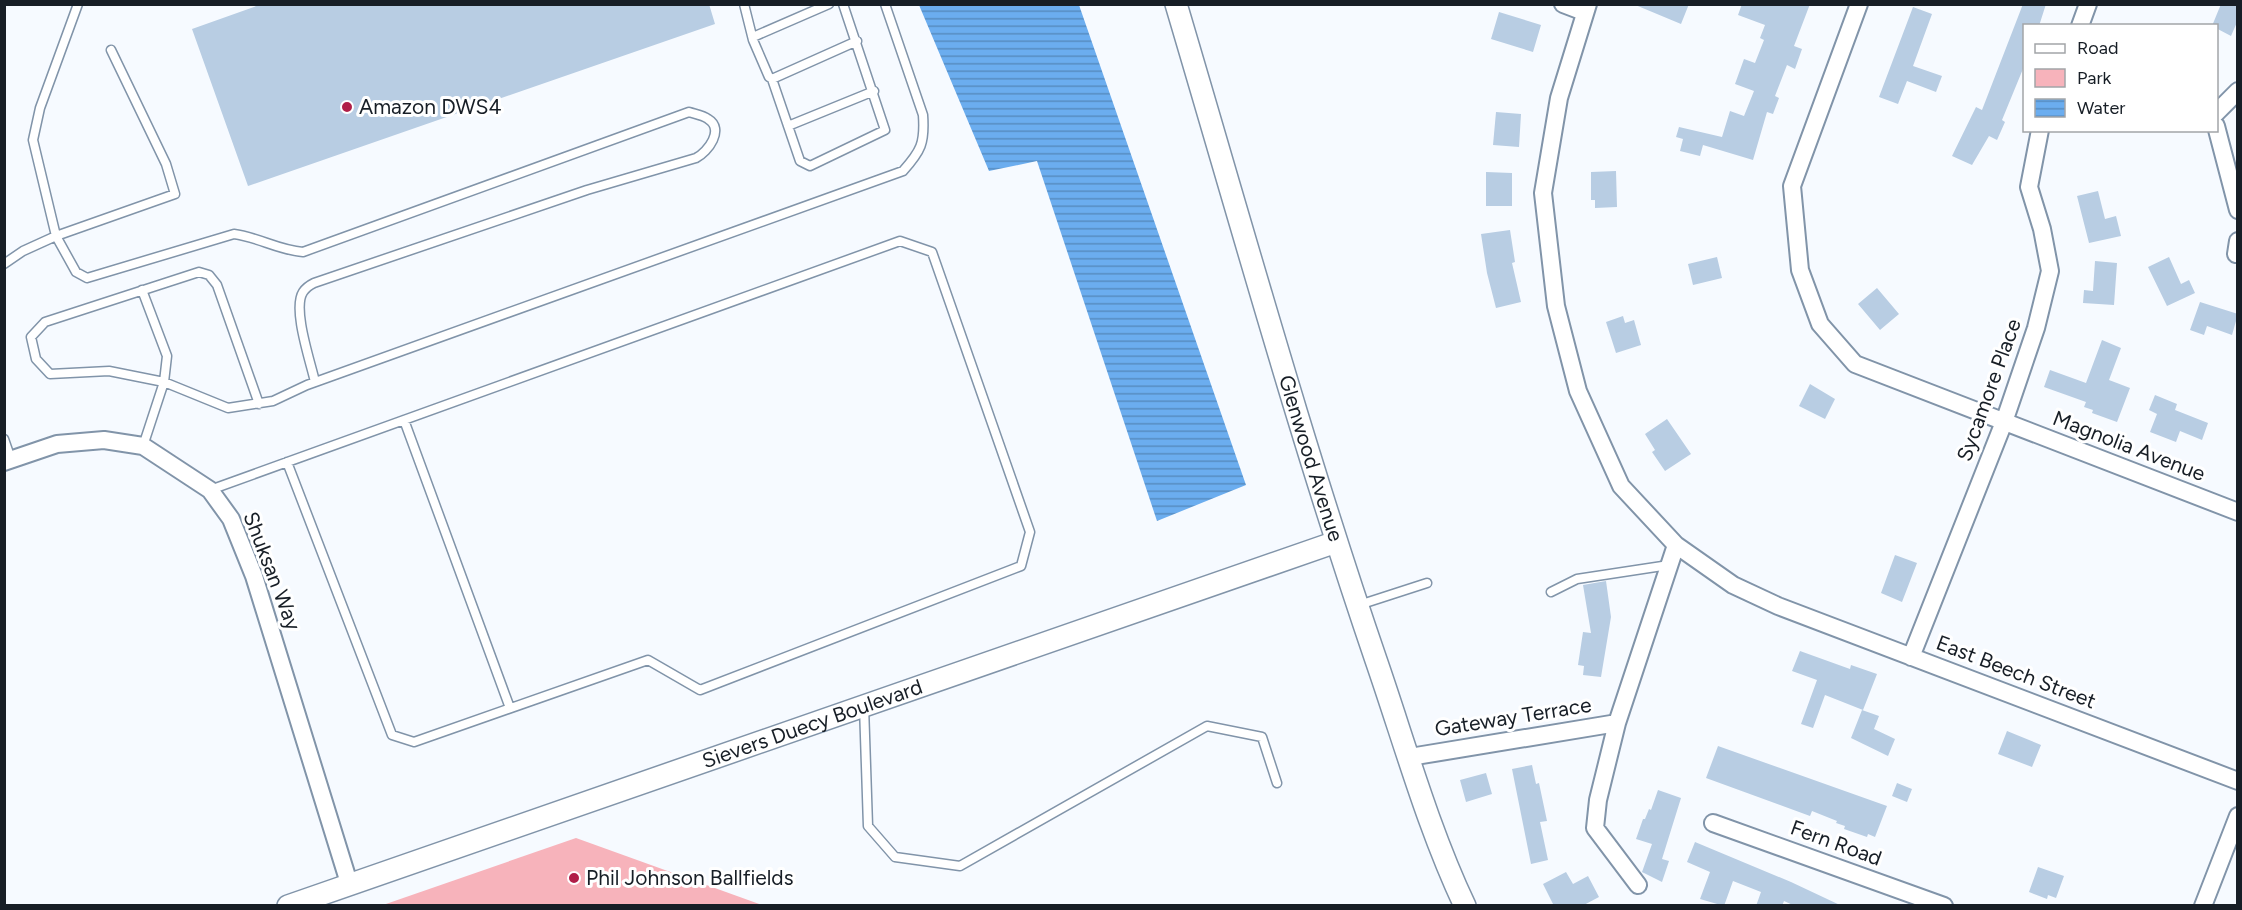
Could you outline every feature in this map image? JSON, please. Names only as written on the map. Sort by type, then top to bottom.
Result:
[{"type":"street","name":"Glenwood Avenue","points":[[1176,4],[1336,542],[1410,757],[1455,883],[1466,906]]},
{"type":"street","points":[[1563,4],[1586,8]]},
{"type":"street","name":"Magnolia Avenue","points":[[1859,4],[1792,186],[1800,270],[1820,324],[1855,364],[2238,512]]},
{"type":"street","points":[[2081,24],[2088,4]]},
{"type":"street","name":"East Beech Street","points":[[1586,8],[1559,98],[1543,192],[1556,306],[1578,391],[1621,486],[1676,545],[1733,585],[1778,606],[2238,781]]},
{"type":"street","points":[[2218,112],[2238,91]]},
{"type":"street","points":[[2218,130],[2238,210]]},
{"type":"street","name":"Sycamore Place","points":[[1911,657],[2004,422],[2036,328],[2050,271],[2042,229],[2029,188],[2040,132]]},
{"type":"street","name":"Shuksan Way","points":[[8,461],[69,443],[104,440],[143,446],[210,490],[231,519],[254,576],[349,884]]},
{"type":"street","name":"Sievers Duecy Boulevard","points":[[288,906],[1336,542]]},
{"type":"street","name":"Gateway Terrace","points":[[1410,757],[1617,723],[1676,545]]},
{"type":"street","points":[[1617,723],[1598,800],[1595,828],[1638,885]]},
{"type":"street","points":[[2203,906],[2238,816]]},
{"type":"street","name":"Fern Road","points":[[1713,822],[1944,906]]},
{"type":"lane","points":[[78,4],[40,108],[33,140],[56,236],[76,272],[87,278],[234,234],[247,236],[285,250],[303,252],[689,112],[709,119],[713,124],[715,131],[712,141],[706,153],[696,158],[587,190],[314,283],[303,291],[300,315],[315,382]]},
{"type":"lane","points":[[744,4],[753,37],[769,77],[772,79],[800,160],[810,166],[885,129],[843,4]]},
{"type":"lane","points":[[753,37],[755,34],[829,4]]},
{"type":"lane","points":[[259,404],[217,285],[209,275],[199,272],[45,322],[32,337],[36,358],[50,374],[109,371],[164,382],[228,408],[259,404],[273,401],[315,382],[903,171],[921,152],[924,131],[923,116],[885,4]]},
{"type":"lane","points":[[772,79],[857,41]]},
{"type":"lane","points":[[4,264],[22,251],[56,236],[175,194],[166,164],[111,50]]},
{"type":"lane","points":[[788,126],[874,91]]},
{"type":"lane","points":[[210,490],[287,462],[900,241],[932,252],[1030,531],[1021,566],[700,690],[648,660],[414,742],[392,735],[287,462]]},
{"type":"lane","points":[[142,290],[167,356],[164,382],[143,446]]},
{"type":"lane","points":[[404,420],[510,708]]},
{"type":"lane","points":[[4,439],[8,461]]},
{"type":"lane","points":[[1551,592],[1576,579],[1670,565]]},
{"type":"lane","points":[[1358,606],[1427,583]]},
{"type":"lane","points":[[864,706],[868,826],[895,857],[960,866],[1207,726],[1262,737],[1278,783]]},
{"type":"green space","name":"Phil Johnson Ballfields","points":[[576,838],[762,905],[383,905]]},
{"type":"water","points":[[919,5],[1079,5],[1246,485],[1157,521],[1037,161],[989,171]]},
{"type":"building","name":"Amazon DWS4","points":[[262,4],[709,4],[715,24],[248,186],[192,29]]},
{"type":"building","points":[[1633,4],[1689,4],[1681,24]]},
{"type":"building","points":[[1742,4],[1810,4],[1794,46],[1802,49],[1795,69],[1787,65],[1775,96],[1779,98],[1773,114],[1767,112],[1753,160],[1703,145],[1700,156],[1680,151],[1683,139],[1676,137],[1679,127],[1722,137],[1730,111],[1744,116],[1754,91],[1735,84],[1744,59],[1755,63],[1764,40],[1760,38],[1765,25],[1738,15]]},
{"type":"building","points":[[2023,4],[2046,4],[2040,24],[2023,24],[2023,69],[2002,120],[2005,122],[1997,140],[1989,136],[1972,165],[1952,156],[1976,107],[1982,110]]},
{"type":"building","points":[[2221,4],[2238,4],[2238,20],[2231,36],[2218,29],[2218,24],[2213,24]]},
{"type":"building","points":[[1913,7],[1932,14],[1913,66],[1942,76],[1936,92],[1907,81],[1898,104],[1879,97]]},
{"type":"building","points":[[1499,12],[1541,25],[1533,52],[1491,39]]},
{"type":"building","points":[[1496,112],[1521,114],[1519,147],[1493,145]]},
{"type":"building","points":[[1616,171],[1617,207],[1595,208],[1595,200],[1591,200],[1591,172]]},
{"type":"building","points":[[1486,172],[1512,173],[1512,206],[1486,206]]},
{"type":"building","points":[[2098,191],[2105,219],[2116,216],[2121,236],[2089,243],[2077,196]]},
{"type":"building","points":[[1510,230],[1515,262],[1512,263],[1521,302],[1496,308],[1487,273],[1481,234]]},
{"type":"building","points":[[1717,257],[1722,278],[1693,285],[1688,264]]},
{"type":"building","points":[[2169,257],[2181,284],[2189,280],[2195,293],[2167,306],[2148,267]]},
{"type":"building","points":[[2095,261],[2117,263],[2114,305],[2083,303],[2084,290],[2093,291]]},
{"type":"building","points":[[1877,288],[1899,314],[1880,330],[1858,304]]},
{"type":"building","points":[[2200,302],[2238,314],[2232,335],[2207,326],[2204,335],[2190,330]]},
{"type":"building","points":[[1623,316],[1625,323],[1634,320],[1641,345],[1616,353],[1606,322]]},
{"type":"building","points":[[2102,340],[2121,348],[2109,380],[2130,388],[2117,422],[2092,413],[2093,410],[2084,407],[2086,402],[2044,387],[2050,370],[2086,383]]},
{"type":"building","points":[[1810,384],[1835,399],[1825,419],[1799,406]]},
{"type":"building","points":[[2155,395],[2177,404],[2175,410],[2208,423],[2202,440],[2180,431],[2176,442],[2150,432],[2157,414],[2149,410]]},
{"type":"building","points":[[1667,419],[1691,454],[1665,471],[1652,452],[1655,450],[1645,434]]},
{"type":"building","points":[[1895,555],[1917,563],[1902,602],[1881,593]]},
{"type":"building","points":[[1606,581],[1611,617],[1601,677],[1583,675],[1584,666],[1578,665],[1583,632],[1591,633],[1583,585]]},
{"type":"building","points":[[1800,651],[1850,669],[1851,665],[1877,674],[1863,710],[1825,695],[1813,728],[1801,724],[1817,680],[1792,671]]},
{"type":"building","points":[[1862,710],[1879,716],[1874,729],[1895,739],[1888,756],[1851,738]]},
{"type":"building","points":[[2007,731],[2041,745],[2032,767],[1998,754]]},
{"type":"building","points":[[1718,746],[1887,806],[1875,837],[1868,834],[1867,837],[1844,829],[1845,826],[1836,823],[1837,821],[1812,811],[1810,816],[1706,778]]},
{"type":"building","points":[[1532,765],[1536,784],[1539,783],[1547,821],[1540,822],[1548,860],[1531,864],[1512,769]]},
{"type":"building","points":[[1486,773],[1492,794],[1466,802],[1460,780]]},
{"type":"building","points":[[1897,783],[1912,789],[1907,802],[1892,796]]},
{"type":"building","points":[[1658,790],[1681,798],[1662,859],[1669,861],[1662,882],[1642,872],[1652,844],[1636,839],[1643,819],[1649,809],[1651,810]]},
{"type":"building","points":[[1695,842],[1842,906],[1795,906],[1784,901],[1782,906],[1756,906],[1761,892],[1733,881],[1724,906],[1700,899],[1710,872],[1687,862]]},
{"type":"building","points":[[2038,867],[2064,876],[2056,898],[2048,895],[2047,899],[2029,892]]},
{"type":"building","points":[[1566,872],[1573,884],[1588,876],[1599,897],[1582,906],[1554,906],[1543,884]]},
{"type":"place","name":"Amazon DWS4","points":[[347,107]]},
{"type":"place","name":"Phil Johnson Ballfields","points":[[574,878]]}]
